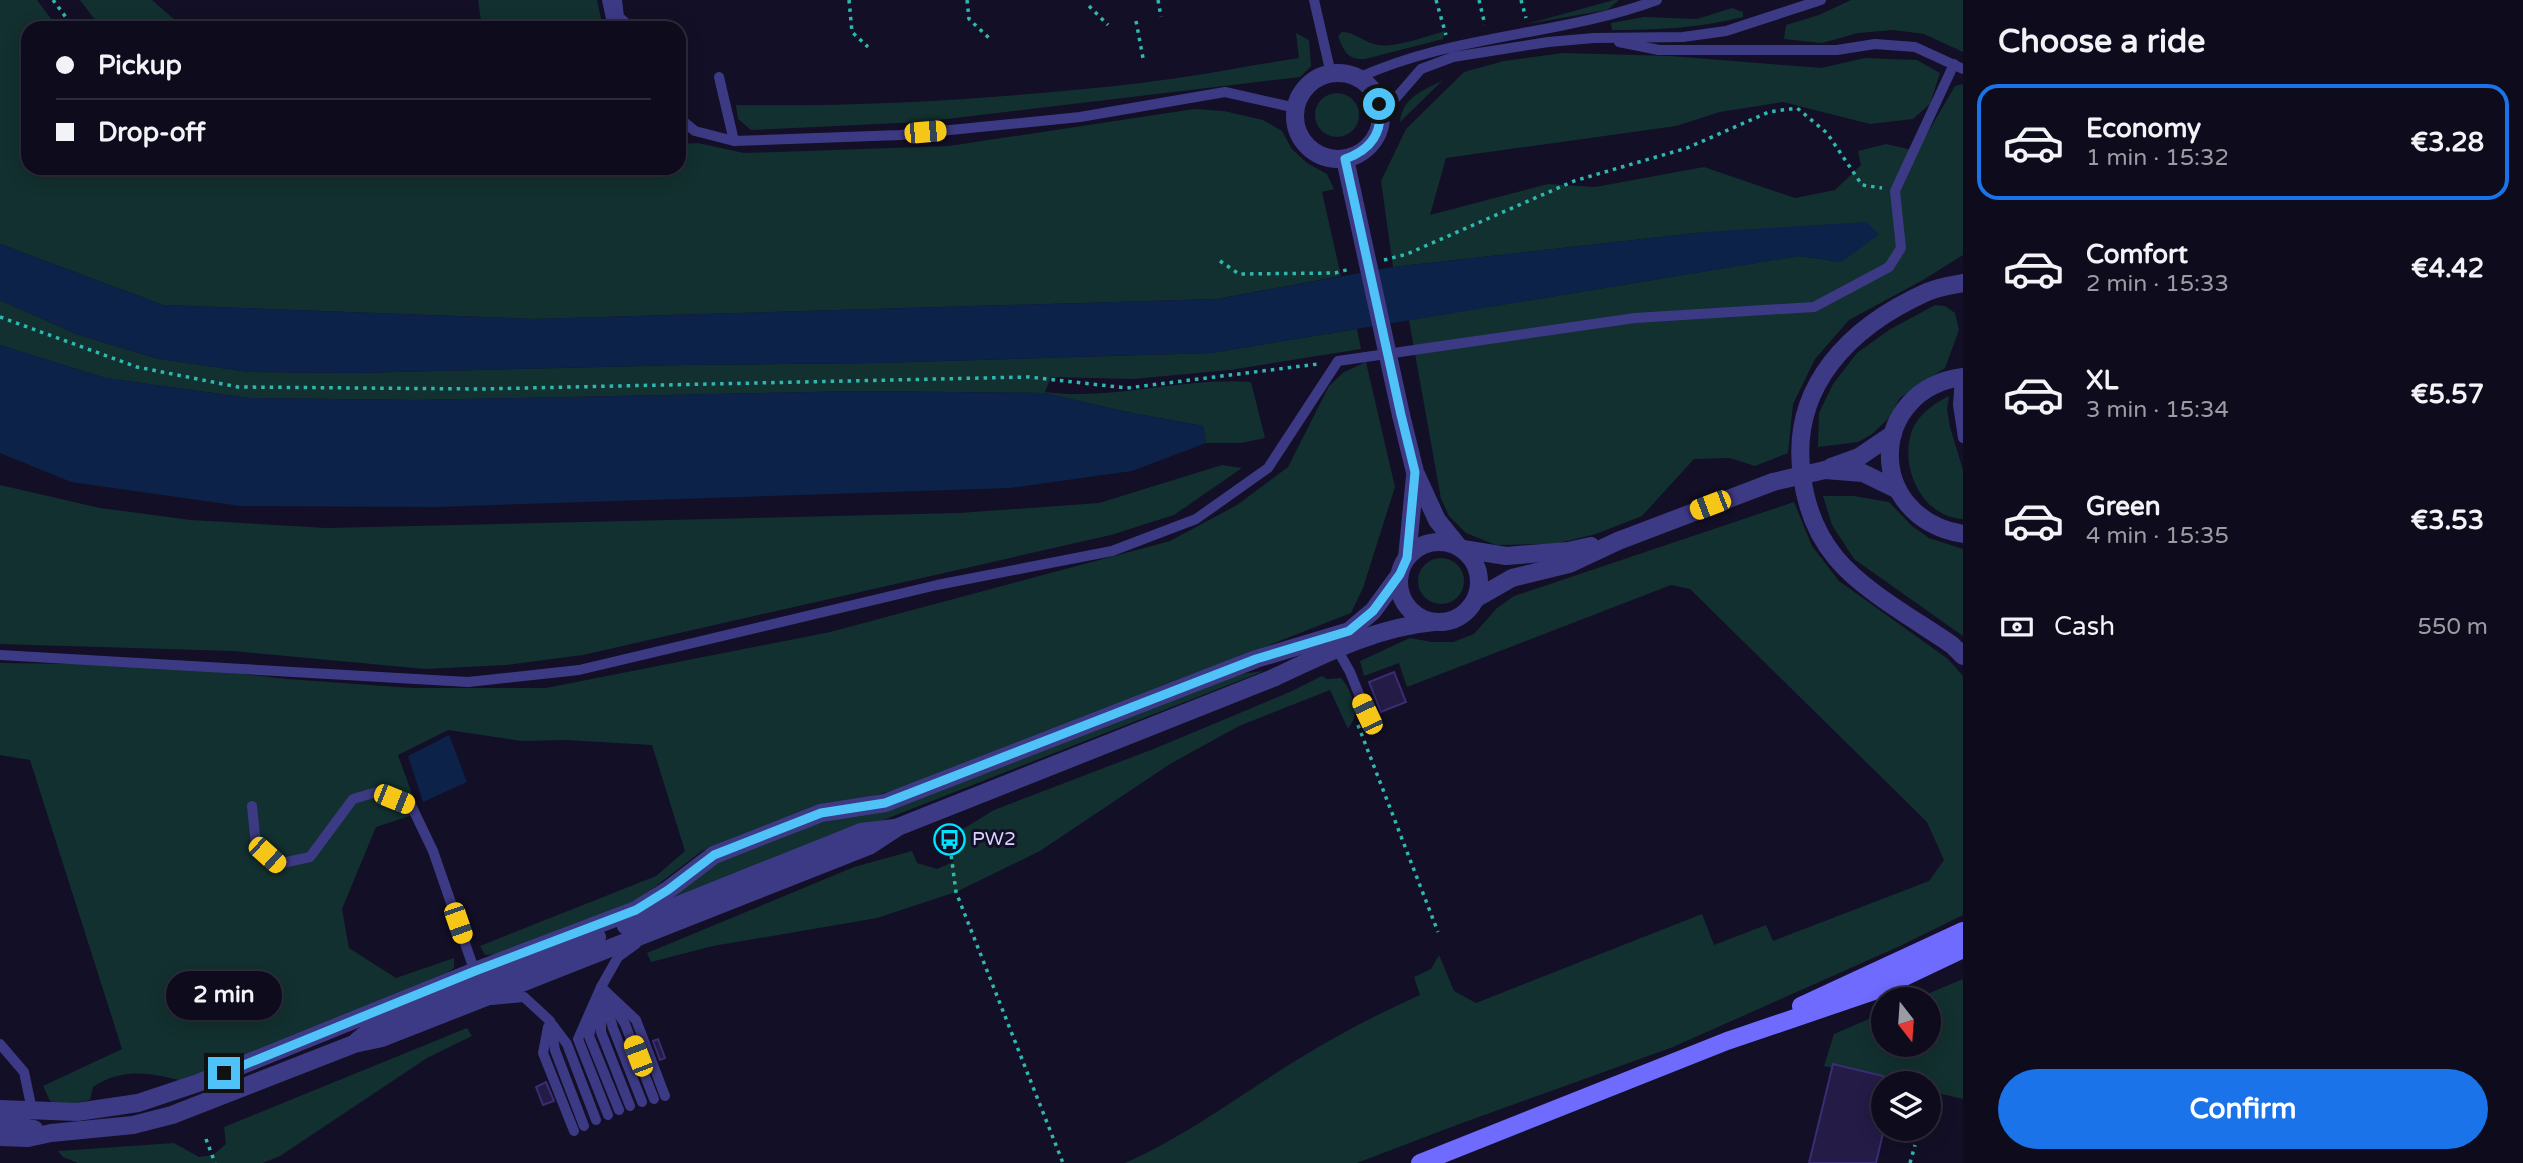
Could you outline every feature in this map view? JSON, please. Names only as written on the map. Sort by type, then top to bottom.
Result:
[{"type":"main road","points":[[1727,1041],[1963,931]]},
{"type":"main road","points":[[1883,987],[1963,949]]},
{"type":"main road","points":[[1420,1163],[1727,1041],[1871,992]]},
{"type":"street","points":[[1331,74],[1358,78],[1374,93],[1381,115],[1375,139],[1367,148],[1345,159],[1318,155],[1306,146],[1298,135],[1295,121],[1300,95],[1318,78],[1331,74]]},
{"type":"street","points":[[0,1109],[77,1112],[138,1103],[476,986],[659,929],[869,846],[898,827],[1273,678],[1318,656],[1388,630],[1447,622],[1459,617],[1477,598],[1480,585],[1478,571],[1473,559],[1437,520],[1415,472],[1345,159]]},
{"type":"street","points":[[1963,283],[1929,291],[1869,324],[1843,347],[1824,372],[1811,397],[1803,420],[1799,458],[1806,503],[1819,533],[1836,559],[1854,577],[1952,645],[1963,656]]},
{"type":"street","points":[[1962,373],[1917,395],[1902,413],[1892,435],[1891,463],[1898,490],[1910,508],[1926,522],[1946,531],[1963,534]]},
{"type":"street","points":[[1477,598],[1512,578],[1569,564],[1618,541],[1773,482],[1825,470],[1859,457],[1892,435]]},
{"type":"street","points":[[1825,470],[1863,473],[1898,490]]},
{"type":"street","points":[[1415,472],[1399,587],[1410,610],[1421,618],[1434,622]]},
{"type":"street","points":[[1318,656],[1373,611],[1403,566],[1425,545],[1436,542],[1506,556],[1568,551],[1618,541]]},
{"type":"street","points":[[476,986],[636,910],[714,855],[821,813],[885,803],[1256,659],[1349,631]]},
{"type":"street","points":[[0,1137],[28,1138],[51,1133],[133,1125],[172,1115],[354,1044],[376,1026],[861,832],[898,827]]},
{"type":"street","points":[[1884,987],[1963,955]]},
{"type":"street","points":[[0,1123],[51,1133]]},
{"type":"lane","points":[[607,0],[612,21]]},
{"type":"lane","points":[[617,0],[619,17],[624,21]]},
{"type":"lane","points":[[1314,0],[1331,74]]},
{"type":"lane","points":[[1358,78],[1450,46],[1600,19],[1657,0]]},
{"type":"lane","points":[[1381,115],[1421,69],[1453,57],[1548,42],[1594,38],[1683,37],[1726,31],[1821,0]]},
{"type":"lane","points":[[0,655],[468,682],[579,670],[937,585],[1112,551],[1196,519],[1268,468],[1338,361],[1635,318],[1814,307],[1889,267],[1901,248],[1895,191],[1959,67],[1915,47],[1875,44],[1838,50],[1659,50],[1594,38]]},
{"type":"lane","points":[[719,77],[734,141]]},
{"type":"lane","points":[[686,124],[695,131],[734,141],[900,135],[1080,117],[1225,92],[1296,108]]},
{"type":"lane","points":[[1962,373],[1958,405],[1963,438]]},
{"type":"lane","points":[[1337,649],[1350,672],[1367,714]]},
{"type":"lane","points":[[252,806],[256,845],[278,864],[310,857],[353,799],[377,792],[411,805],[433,851],[476,986],[524,997],[550,1021],[567,1044],[596,1120]]},
{"type":"lane","points":[[613,1112],[589,1036],[601,987],[618,957],[659,929]]},
{"type":"lane","points":[[601,987],[636,1020],[665,1096]]},
{"type":"lane","points":[[601,987],[625,1024],[654,1099]]},
{"type":"lane","points":[[601,987],[636,1104]]},
{"type":"lane","points":[[550,1021],[543,1053],[579,1129]]},
{"type":"lane","points":[[0,1044],[24,1072],[32,1110]]},
{"type":"path","points":[[53,0],[69,21]]},
{"type":"path","points":[[849,0],[852,32],[868,47]]},
{"type":"path","points":[[967,0],[969,19],[990,39]]},
{"type":"path","points":[[1158,0],[1161,17]]},
{"type":"path","points":[[1479,0],[1486,28]]},
{"type":"path","points":[[1521,0],[1526,18]]},
{"type":"path","points":[[1089,6],[1108,25]]},
{"type":"path","points":[[1136,21],[1143,58]]},
{"type":"path","points":[[1383,261],[1407,254],[1574,181],[1687,148],[1769,112],[1797,108],[1827,133],[1862,185],[1895,191]]},
{"type":"path","points":[[1220,261],[1239,274],[1335,273],[1359,267]]},
{"type":"path","points":[[0,317],[137,367],[238,387],[481,389],[1029,377],[1127,388],[1338,361]]},
{"type":"path","points":[[1358,695],[1358,729],[1438,932]]},
{"type":"path","points":[[949,839],[956,892],[1063,1163]]},
{"type":"path","points":[[206,1139],[215,1163]]},
{"type":"path","points":[[1910,1163],[1914,1145]]},
{"type":"green space","points":[[0,0],[37,0],[53,21],[21,21],[21,175],[686,175],[686,144],[698,143],[744,153],[949,146],[1194,109],[1224,111],[1263,120],[1282,131],[1292,149],[1307,163],[1327,174],[1334,189],[1322,192],[1341,276],[1217,299],[534,319],[163,305],[0,244]]},
{"type":"green space","points":[[80,0],[152,0],[176,21],[96,21]]},
{"type":"green space","points":[[478,0],[597,0],[602,21],[481,21]]},
{"type":"green space","points":[[1619,0],[1607,10],[1527,24]]},
{"type":"green space","points":[[1851,0],[1963,0],[1963,52],[1924,34],[1893,30],[1858,33],[1822,43],[1784,39],[1786,25],[1819,15]]},
{"type":"green space","points":[[1732,8],[1743,12],[1743,17],[1678,28],[1612,30],[1611,23],[1644,17],[1697,19]]},
{"type":"green space","points":[[1445,31],[1443,39],[1365,59],[1347,54],[1338,36],[1347,32],[1373,44],[1394,45]]},
{"type":"green space","points":[[1296,33],[1309,40],[1311,66],[1300,77],[921,122],[751,130],[738,119],[736,105],[838,105],[939,100],[1161,81],[1299,58]]},
{"type":"green space","points":[[1563,53],[1671,56],[1821,68],[1865,58],[1917,60],[1940,73],[1930,104],[1913,119],[1870,124],[1783,102],[1720,112],[1676,126],[1446,158],[1430,215],[1548,184],[1595,187],[1704,167],[1795,198],[1835,190],[1861,165],[1858,151],[1886,144],[1917,151],[1955,86],[1963,84],[1963,255],[1849,320],[1815,359],[1793,404],[1788,453],[1755,466],[1730,458],[1694,459],[1642,516],[1596,534],[1555,544],[1496,545],[1466,533],[1449,516],[1441,499],[1409,320],[1799,256],[1842,262],[1705,232],[1393,267],[1381,181],[1406,129],[1464,72],[1504,61]]},
{"type":"green space","points":[[1443,80],[1400,122],[1410,100]]},
{"type":"green space","points":[[1337,93],[1352,100],[1359,115],[1352,130],[1337,137],[1322,130],[1315,115],[1322,100]]},
{"type":"green space","points":[[0,300],[79,335],[159,359],[249,372],[355,373],[877,363],[1211,353],[1357,329],[1361,349],[1230,370],[1133,379],[1051,377],[1045,392],[1096,394],[1225,381],[1251,382],[1265,438],[1241,443],[1206,443],[1203,426],[1044,393],[859,391],[416,400],[249,398],[105,378],[0,345]]},
{"type":"green space","points":[[1935,305],[1945,306],[1955,313],[1959,330],[1945,368],[1900,398],[1889,418],[1872,434],[1858,442],[1818,447],[1819,413],[1833,384],[1857,353],[1889,330]]},
{"type":"green space","points":[[1366,362],[1395,487],[1363,588],[1351,613],[921,782],[870,797],[822,804],[702,851],[631,905],[499,954],[485,955],[480,946],[656,876],[685,851],[652,745],[565,740],[521,741],[448,730],[398,755],[419,813],[376,827],[342,909],[349,948],[396,978],[454,958],[454,968],[441,977],[183,1081],[148,1074],[126,1074],[115,1076],[93,1087],[90,1100],[62,1106],[50,1101],[43,1086],[122,1049],[30,760],[0,755],[0,663],[160,665],[287,679],[412,688],[546,688],[830,632],[1170,541],[1237,505],[1288,467],[1329,386],[1344,372]]},
{"type":"green space","points":[[1949,396],[1947,409],[1950,427],[1963,470],[1963,519],[1948,516],[1924,499],[1916,486],[1908,457],[1909,442],[1916,423],[1928,409]]},
{"type":"green space","points":[[1222,465],[1242,468],[1174,515],[1111,535],[583,655],[506,665],[425,669],[233,651],[0,644],[0,485],[100,508],[191,520],[327,528],[959,513],[1099,503]]},
{"type":"green space","points":[[1823,496],[1854,496],[1889,502],[1912,526],[1929,538],[1963,549],[1963,636],[1854,559],[1832,525]]},
{"type":"green space","points":[[1794,502],[1812,546],[1839,581],[1948,659],[1963,676],[1963,915],[1900,946],[1673,1047],[1357,1163],[1125,1163],[1173,1139],[1323,1044],[1420,995],[1414,977],[1431,969],[1439,955],[1454,991],[1476,1003],[1702,914],[1714,945],[1766,925],[1773,941],[1929,881],[1944,860],[1927,822],[1690,589],[1671,585],[1407,687],[1399,663],[1364,676],[1360,661],[1410,638],[1453,642],[1474,634],[1497,608],[1514,596]]},
{"type":"green space","points":[[1441,558],[1458,564],[1464,581],[1458,598],[1441,604],[1424,598],[1418,581],[1424,564]]},
{"type":"green space","points":[[1264,671],[656,909],[715,863],[825,820],[1233,675]]},
{"type":"green space","points":[[1322,676],[1327,679],[1341,678],[1349,691],[1355,713],[1348,729],[1330,690],[1239,726],[1170,764],[1040,851],[956,892],[877,918],[713,946],[651,962],[647,953],[854,867],[912,851],[917,863],[937,869],[953,862],[958,832],[994,810],[1156,748]]},
{"type":"green space","points":[[1963,979],[1963,1099],[1941,1094],[1941,1071],[1871,1071],[1871,1077],[1824,1066],[1834,1034],[1871,1018],[1871,1057],[1941,1057],[1941,988]]},
{"type":"green space","points":[[467,1028],[472,1036],[427,1058],[280,1156],[263,1163],[78,1163],[63,1157],[58,1151],[174,1143],[199,1157],[213,1155],[226,1144],[224,1127]]},
{"type":"water","points":[[1866,222],[1879,234],[1842,262],[1799,256],[1211,353],[877,363],[355,373],[249,372],[159,359],[79,335],[0,300],[0,244],[163,305],[534,319],[1217,299],[1393,267],[1705,232]]},
{"type":"water","points":[[0,345],[105,378],[249,398],[416,400],[859,391],[1044,393],[1203,426],[1206,443],[1132,471],[1010,488],[436,507],[240,506],[71,482],[0,453]]},
{"type":"water","points":[[449,735],[467,782],[423,802],[408,756]]},
{"type":"building","points":[[1394,672],[1406,702],[1381,712],[1369,682]]},
{"type":"building","points":[[658,1039],[665,1058],[660,1060],[653,1041]]},
{"type":"building","points":[[1833,1064],[1871,1073],[1871,1141],[1881,1141],[1876,1163],[1809,1163]]},
{"type":"building","points":[[546,1082],[554,1101],[543,1105],[536,1087]]},
{"type":"place","name":"PW2","points":[[949,839]]},
{"type":"route","points":[[224,1073],[475,971],[636,910],[714,855],[821,813],[885,803],[1256,659],[1349,631],[1373,611],[1400,574],[1407,558],[1415,472],[1345,159],[1367,148],[1375,139],[1380,127],[1379,104]]}]
